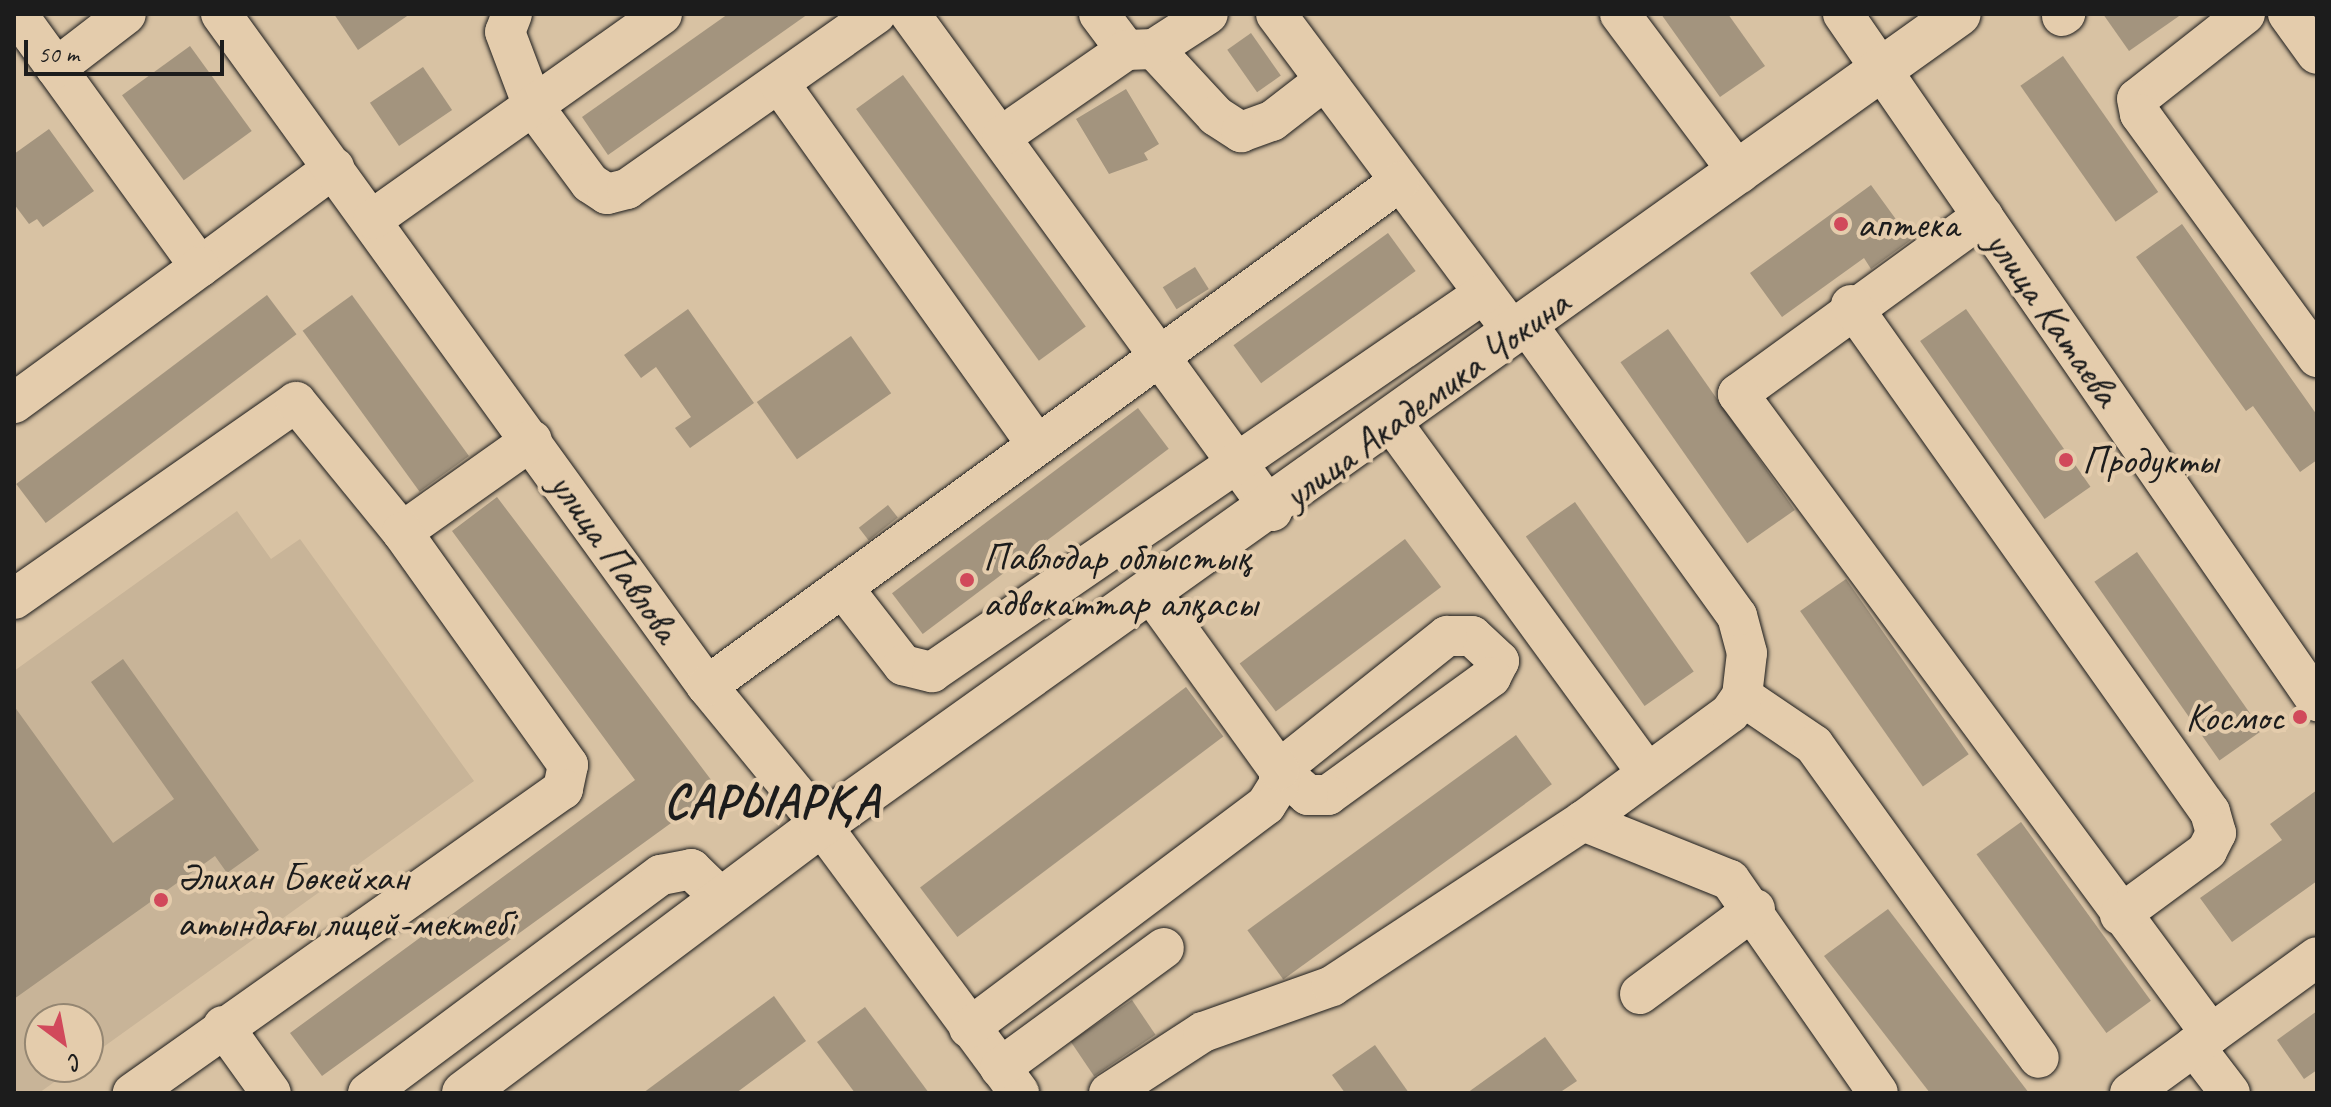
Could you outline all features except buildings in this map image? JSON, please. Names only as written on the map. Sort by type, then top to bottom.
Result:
[{"type":"main road","name":"улица Академика Чокина","points":[[464,1093],[821,825],[1272,511],[1959,14]]},
{"type":"street","points":[[17,14],[200,267]]},
{"type":"street","points":[[56,68],[126,14]]},
{"type":"street","name":"улица Павлова","points":[[221,14],[373,219],[707,686],[821,825],[1009,1081]]},
{"type":"street","points":[[512,14],[505,32],[533,106],[590,183],[616,193],[876,14]]},
{"type":"street","points":[[373,219],[662,14]]},
{"type":"street","points":[[910,14],[1002,136],[1272,511]]},
{"type":"street","points":[[1099,14],[1216,116],[1241,132],[1272,121],[1325,80]]},
{"type":"street","points":[[1002,136],[1140,49],[1208,14]]},
{"type":"street","points":[[1109,1093],[1203,1032],[1332,986],[1583,821],[1646,771],[1730,713],[1742,696],[1747,653],[1737,616],[1521,330],[1483,294],[1276,14]]},
{"type":"street","points":[[1620,14],[1739,173]]},
{"type":"street","name":"улица Катаева","points":[[1843,14],[2317,701]]},
{"type":"street","points":[[2245,14],[2137,99],[2140,114],[2317,357]]},
{"type":"street","points":[[2288,14],[2317,54]]},
{"type":"street","points":[[779,83],[1035,442]]},
{"type":"street","points":[[14,403],[334,168]]},
{"type":"street","points":[[707,686],[843,588],[1035,442],[1399,182]]},
{"type":"street","points":[[1983,216],[1851,305],[1738,394],[2120,915],[2203,1040],[2230,1093]]},
{"type":"street","points":[[843,588],[903,665],[932,672],[1238,465],[1483,294]]},
{"type":"street","points":[[1851,305],[2210,812],[2216,833],[2207,851],[2120,915]]},
{"type":"street","points":[[14,599],[296,402],[402,532],[571,778],[133,1093]]},
{"type":"street","points":[[1392,423],[1646,771]]},
{"type":"street","points":[[402,532],[532,440]]},
{"type":"street","points":[[969,1028],[1266,805],[1279,770],[1447,636],[1472,636],[1499,661],[1491,677],[1328,795],[1308,795],[1279,770],[1152,594]]},
{"type":"street","points":[[1742,696],[1814,745],[2039,1058]]},
{"type":"street","points":[[1583,821],[1726,878],[1755,909],[1878,1093]]},
{"type":"street","points":[[368,1093],[661,875],[691,869],[721,898]]},
{"type":"street","points":[[1640,994],[1755,909]]},
{"type":"street","points":[[1009,1081],[1164,948]]},
{"type":"street","points":[[2130,1093],[2317,957]]},
{"type":"street","points":[[223,1026],[271,1093]]},
{"type":"shaded area","name":"Әлихан Бөкейхан атындағы лицей-мектебі","points":[[237,511],[271,559],[300,539],[474,781],[104,1047],[104,1003],[24,1003],[24,1083],[53,1083],[39,1093],[14,1093],[14,671]]},
{"type":"place","name":"аптека","points":[[1841,224]]},
{"type":"place","name":"Продукты","points":[[2066,460]]},
{"type":"place","name":"Павлодар облыстық адвокаттар алқасы","points":[[967,580]]},
{"type":"place","name":"Космос","points":[[2300,717]]},
{"type":"place","name":"Әлихан Бөкейхан атындағы лицей-мектебі","points":[[161,900]]},
{"type":"district","name":"САРЫАРҚА","points":[[772,802]]}]
